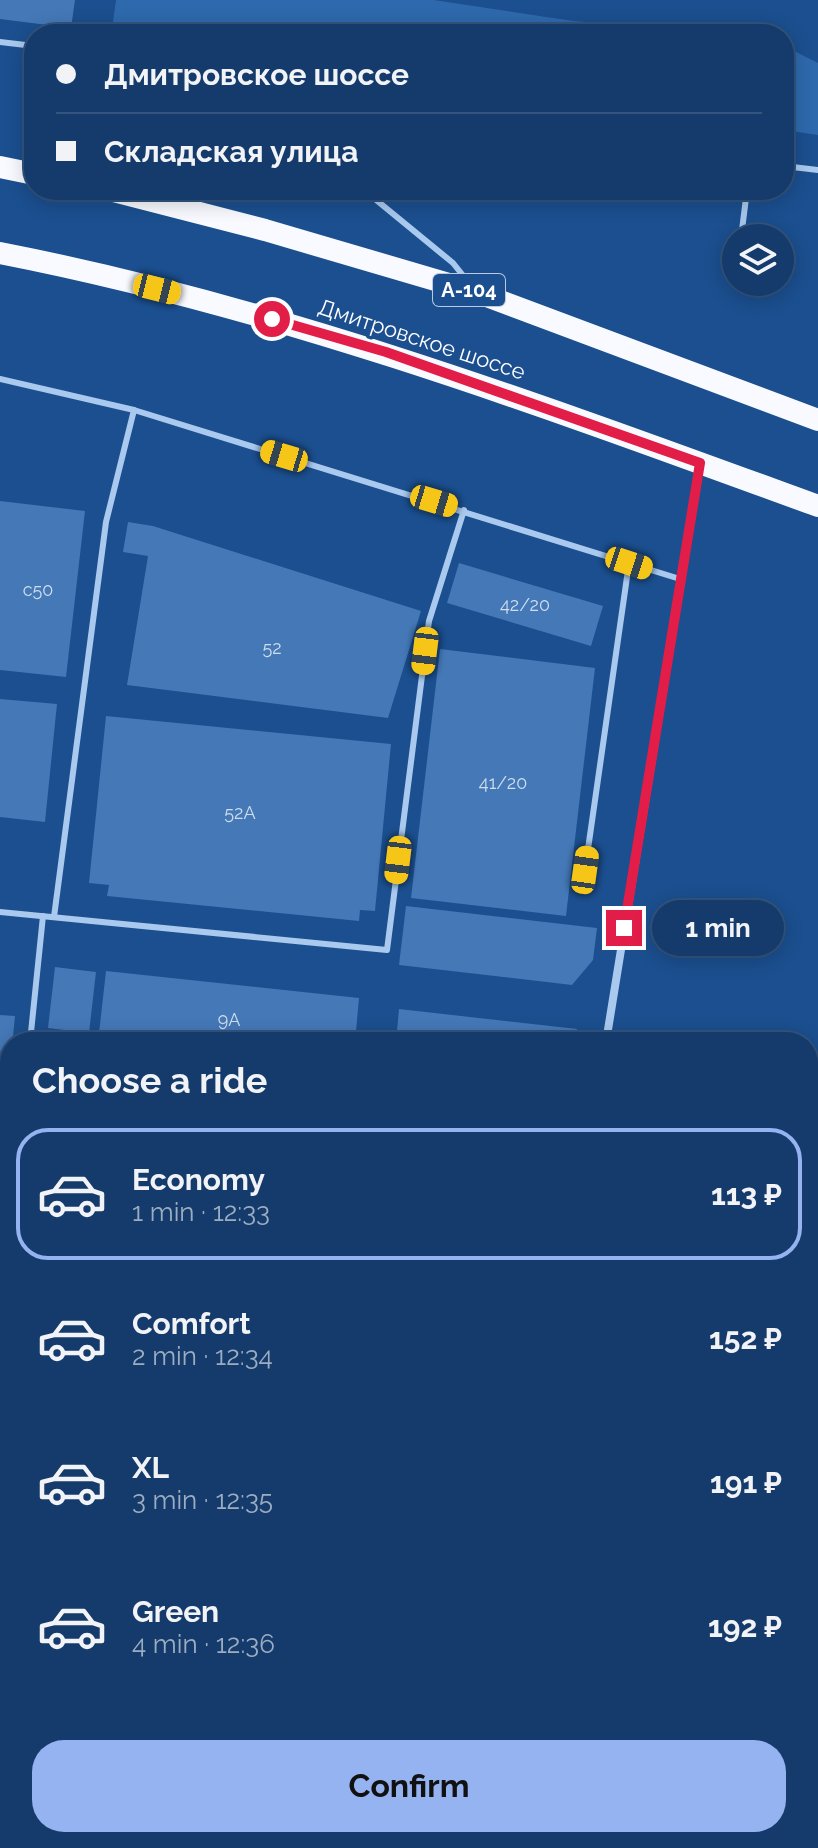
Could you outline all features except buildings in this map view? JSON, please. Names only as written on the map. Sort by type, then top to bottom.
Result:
[{"type":"highway","points":[[0,167],[24,172]]},
{"type":"highway","name":"А-104","points":[[149,200],[265,230],[476,292],[818,420]]},
{"type":"highway","name":"Дмитровское шоссе","points":[[0,253],[70,267],[243,311],[386,352],[818,506]]},
{"type":"street","points":[[608,1032],[700,463]]},
{"type":"lane","points":[[0,42],[24,45]]},
{"type":"lane","points":[[794,167],[818,170]]},
{"type":"lane","points":[[376,200],[453,263],[476,292]]},
{"type":"lane","points":[[743,224],[746,200]]},
{"type":"lane","points":[[0,379],[134,410],[680,579]]},
{"type":"lane","points":[[54,917],[106,522],[134,410]]},
{"type":"lane","points":[[0,912],[387,950],[429,621],[464,510]]},
{"type":"lane","points":[[585,870],[629,563]]},
{"type":"lane","points":[[31,1032],[43,916]]},
{"type":"shaded area","points":[[116,0],[434,0],[613,24],[113,24]]},
{"type":"shaded area","points":[[794,51],[818,63],[818,135],[794,131]]},
{"type":"route","points":[[272,319],[386,352],[700,463],[624,928]]}]
